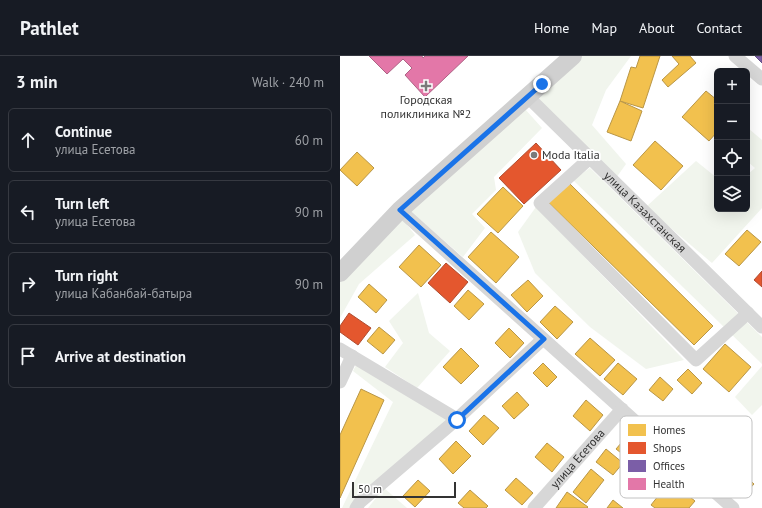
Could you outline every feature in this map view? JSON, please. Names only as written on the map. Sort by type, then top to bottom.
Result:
[{"type":"main road","points":[[340,273],[400,210],[573,56]]},
{"type":"street","points":[[736,56],[762,79]]},
{"type":"street","name":"улица Казахстанская","points":[[528,97],[762,327]]},
{"type":"street","points":[[590,158],[540,203],[696,360],[748,313]]},
{"type":"street","points":[[400,210],[630,416]]},
{"type":"street","points":[[356,508],[360,502],[457,420],[544,339]]},
{"type":"street","points":[[340,349],[457,420]]},
{"type":"street","points":[[340,382],[352,356]]},
{"type":"street","name":"улица Есетова","points":[[534,508],[622,409]]},
{"type":"street","points":[[722,498],[733,508]]},
{"type":"shaded area","points":[[582,56],[631,56],[606,90],[592,125],[626,164],[616,178],[535,98]]},
{"type":"shaded area","points":[[525,109],[542,128],[494,177],[496,190],[472,214],[485,228],[463,257],[410,211]]},
{"type":"shaded area","points":[[750,130],[762,140],[762,208],[712,263],[646,207],[696,161],[714,176],[714,212],[750,212],[750,172],[755,168],[750,164]]},
{"type":"shaded area","points":[[590,168],[762,337],[762,364],[573,180]]},
{"type":"shaded area","points":[[536,207],[684,360],[646,369],[590,327],[535,273],[518,232]]},
{"type":"shaded area","points":[[400,216],[415,235],[359,284],[340,318],[340,279]]},
{"type":"shaded area","points":[[418,293],[429,333],[450,351],[417,388],[385,367],[403,343],[389,321]]},
{"type":"shaded area","points":[[357,363],[451,420],[351,508],[342,508],[393,402],[353,371]]},
{"type":"shaded area","points":[[762,366],[762,405],[752,415],[735,397]]},
{"type":"shaded area","points":[[384,488],[407,508],[368,508]]},
{"type":"building: Homes","points":[[640,56],[660,56],[643,108],[620,101],[631,67],[636,68]]},
{"type":"building: Homes","points":[[672,56],[690,56],[696,63],[668,87],[662,80],[679,64]]},
{"type":"building: Homes","points":[[706,91],[714,98],[714,135],[709,141],[682,117]]},
{"type":"building: Homes","points":[[620,101],[642,111],[631,141],[607,132]]},
{"type":"building: Homes","points":[[655,141],[683,166],[661,190],[633,165]]},
{"type":"building: Homes","points":[[357,152],[374,168],[357,186],[340,170]]},
{"type":"building: Homes","points":[[567,181],[713,326],[694,345],[547,201]]},
{"type":"building: Homes","points":[[503,187],[523,206],[498,233],[477,214]]},
{"type":"building: Homes","points":[[747,230],[761,242],[739,266],[725,254]]},
{"type":"building: Homes","points":[[491,232],[519,257],[496,283],[468,257]]},
{"type":"building: Homes","points":[[419,245],[441,265],[421,287],[399,267]]},
{"type":"building: Homes","points":[[528,280],[543,296],[527,312],[511,295]]},
{"type":"building: Homes","points":[[369,284],[387,300],[376,313],[358,297]]},
{"type":"building: Homes","points":[[468,290],[484,304],[469,320],[454,306]]},
{"type":"building: Homes","points":[[555,306],[573,322],[557,339],[540,322]]},
{"type":"building: Homes","points":[[379,327],[395,340],[383,354],[367,341]]},
{"type":"building: Homes","points":[[509,328],[524,343],[510,358],[495,343]]},
{"type":"building: Homes","points":[[590,338],[615,360],[600,376],[575,354]]},
{"type":"building: Homes","points":[[725,344],[751,367],[729,392],[703,369]]},
{"type":"building: Homes","points":[[461,348],[479,366],[461,384],[443,367]]},
{"type":"building: Homes","points":[[543,363],[557,377],[547,387],[533,373]]},
{"type":"building: Homes","points":[[618,363],[637,379],[623,395],[604,379]]},
{"type":"building: Homes","points":[[688,369],[702,383],[692,394],[677,380]]},
{"type":"building: Homes","points":[[660,377],[673,389],[663,401],[649,390]]},
{"type":"building: Homes","points":[[361,389],[384,400],[340,498],[340,435]]},
{"type":"building: Homes","points":[[517,392],[529,405],[514,419],[502,406]]},
{"type":"building: Homes","points":[[586,400],[603,415],[590,431],[573,416]]},
{"type":"building: Homes","points":[[484,415],[499,428],[483,445],[469,431]]},
{"type":"building: Homes","points":[[456,441],[471,456],[453,474],[439,459]]},
{"type":"building: Homes","points":[[547,443],[564,457],[552,472],[535,457]]},
{"type":"building: Homes","points":[[620,444],[620,452],[616,449]]},
{"type":"building: Homes","points":[[606,449],[620,461],[620,467],[613,475],[596,462]]},
{"type":"building: Homes","points":[[591,469],[604,480],[586,503],[573,492]]},
{"type":"building: Homes","points":[[516,478],[533,493],[522,505],[505,490]]},
{"type":"building: Homes","points":[[418,480],[430,491],[415,507],[403,496]]},
{"type":"building: Homes","points":[[470,490],[488,506],[486,508],[464,508],[458,503]]},
{"type":"building: Homes","points":[[567,492],[588,507],[556,508]]},
{"type":"building: Homes","points":[[657,498],[691,498],[695,501],[689,508],[655,508],[651,505]]},
{"type":"building: Homes","points":[[613,500],[623,508],[607,508]]},
{"type":"building: Shops","points":[[536,143],[561,170],[524,204],[499,178]]},
{"type":"building: Shops","points":[[446,263],[468,282],[450,303],[428,283]]},
{"type":"building: Shops","points":[[762,271],[762,287],[754,280]]},
{"type":"building: Shops","points":[[349,313],[371,328],[358,345],[340,332],[340,326]]},
{"type":"building: Offices","points":[[755,56],[762,56],[762,63]]},
{"type":"building: Health","name":"Городская поликлиника №2","points":[[369,56],[422,56],[423,58],[425,56],[468,56],[425,97],[405,75],[412,68],[403,59],[387,74]]},
{"type":"place","name":"Городская поликлиника №2","points":[[426,86]]},
{"type":"place","name":"Moda Italia","points":[[534,155]]},
{"type":"route","points":[[457,420],[544,339],[400,210],[542,84]]}]
